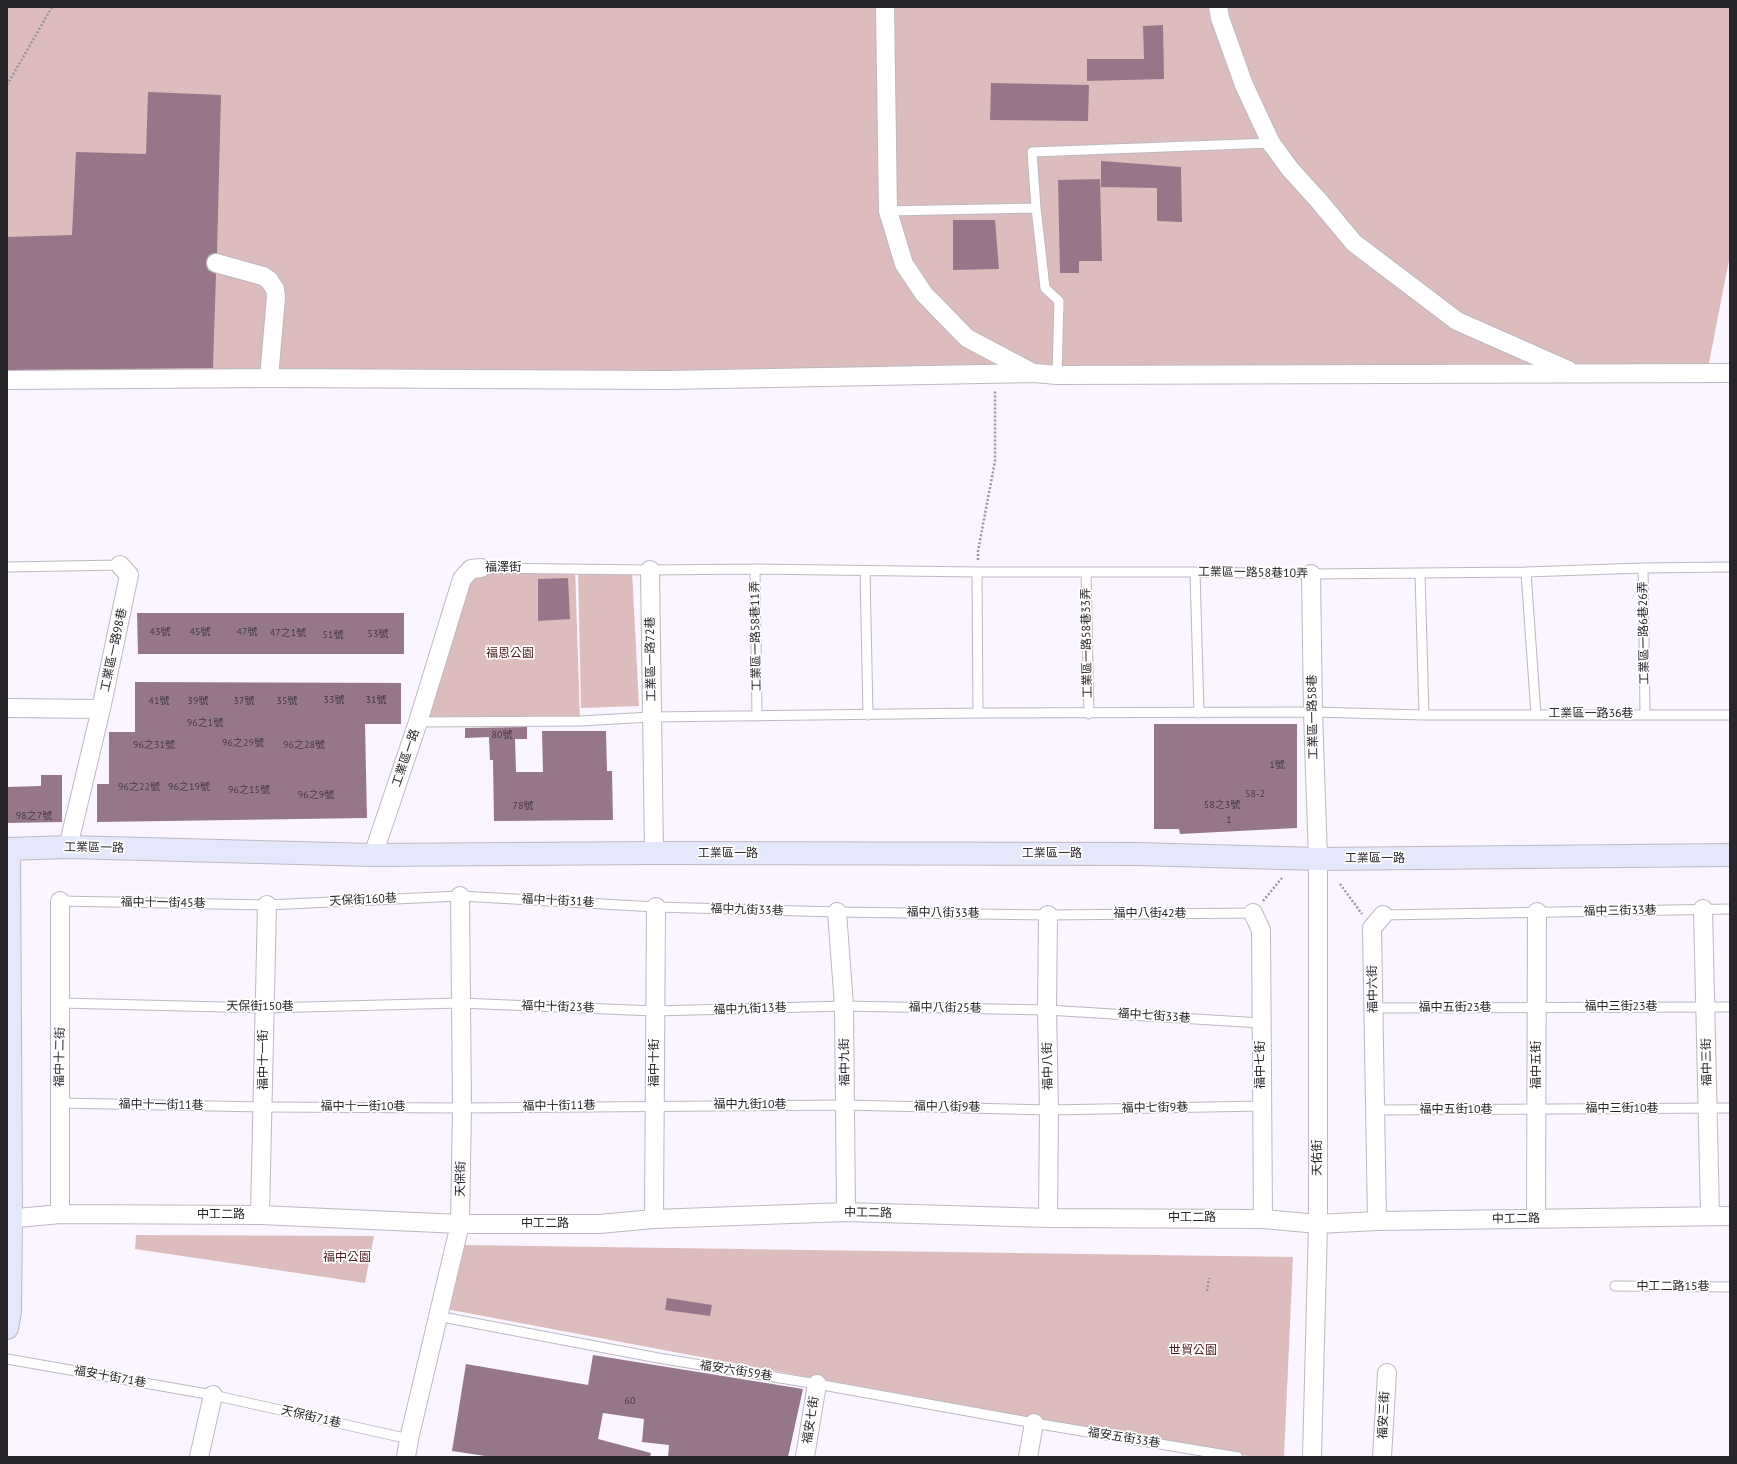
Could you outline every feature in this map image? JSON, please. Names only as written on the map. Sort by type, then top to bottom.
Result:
[{"type":"street","points":[[885,7],[888,211],[904,264],[924,294],[968,338],[1034,373]]},
{"type":"street","points":[[1218,7],[1220,18],[1244,85],[1271,143],[1290,169],[1354,243],[1410,287],[1457,321],[1496,340],[1576,374]]},
{"type":"street","points":[[216,263],[264,276],[274,286],[276,297],[269,378]]},
{"type":"street","points":[[7,380],[269,378],[667,380],[1034,373],[1057,375],[1730,373]]},
{"type":"street","name":"工業區一路98巷","points":[[68,848],[101,708],[129,575],[120,565]]},
{"type":"street","name":"福澤街","points":[[418,722],[462,579],[471,569],[481,568]]},
{"type":"street","name":"工業區一路72巷","points":[[650,570],[654,854]]},
{"type":"street","name":"工業區一路58巷","points":[[1311,574],[1313,712],[1318,859]]},
{"type":"street","points":[[7,708],[101,708]]},
{"type":"street","name":"工業區一路","points":[[373,855],[418,722]]},
{"type":"street","name":"工業區一路","points":[[8,849],[68,848],[373,855],[1137,854],[1318,859],[1730,855]]},
{"type":"street","points":[[7,1328],[10,1312],[8,849]]},
{"type":"street","name":"天佑街","points":[[1312,1457],[1318,1224],[1318,859]]},
{"type":"street","name":"天保街","points":[[406,1457],[408,1439],[460,1224],[462,1108],[460,896]]},
{"type":"street","name":"福中十二街","points":[[60,901],[60,1214]]},
{"type":"street","name":"福中十一街","points":[[260,1215],[267,905]]},
{"type":"street","name":"福中十街","points":[[654,1219],[656,907]]},
{"type":"street","name":"福中三街","points":[[1703,909],[1710,1215]]},
{"type":"street","name":"福中九街","points":[[837,912],[844,1006],[846,1212]]},
{"type":"street","name":"福中五街","points":[[1536,1218],[1537,912]]},
{"type":"street","name":"福中七街","points":[[1253,913],[1261,930],[1261,1106],[1263,1218]]},
{"type":"street","name":"福中八街","points":[[1048,914],[1048,1218]]},
{"type":"street","name":"福中六街","points":[[1377,921],[1373,1008],[1377,1221]]},
{"type":"street","name":"中工二路","points":[[9,1219],[60,1214],[260,1215],[460,1224],[599,1224],[654,1219],[846,1212],[1048,1218],[1263,1218],[1318,1224],[1377,1221],[1710,1215],[1730,1216]]},
{"type":"street","name":"福安三街","points":[[1382,1457],[1387,1373]]},
{"type":"street","name":"福安七街","points":[[805,1457],[817,1384]]},
{"type":"street","points":[[199,1457],[213,1395]]},
{"type":"street","points":[[1028,1457],[1034,1423]]},
{"type":"lane","points":[[1057,375],[1059,301],[1045,288],[1036,208],[1032,152],[1271,143]]},
{"type":"lane","points":[[888,211],[1036,208]]},
{"type":"lane","name":"工業區一路98巷","points":[[7,567],[120,565]]},
{"type":"lane","name":"工業區一路6巷26弄","points":[[1645,714],[1643,568],[1730,567]]},
{"type":"lane","name":"福澤街","points":[[481,568],[650,570]]},
{"type":"lane","name":"工業區一路58巷10弄","points":[[1086,572],[1420,574],[1643,568]]},
{"type":"lane","points":[[650,570],[755,569]]},
{"type":"lane","name":"工業區一路58巷11弄","points":[[757,716],[755,569],[1086,572]]},
{"type":"lane","points":[[865,571],[868,715]]},
{"type":"lane","points":[[977,572],[978,713]]},
{"type":"lane","name":"工業區一路58巷33弄","points":[[1086,572],[1089,714]]},
{"type":"lane","points":[[1195,572],[1199,713]]},
{"type":"lane","points":[[651,716],[1313,712],[1424,715],[1536,715],[1526,572]]},
{"type":"lane","points":[[1420,574],[1424,715]]},
{"type":"lane","name":"工業區一路36巷","points":[[1536,715],[1730,715]]},
{"type":"lane","name":"工業區一路","points":[[418,722],[580,721],[651,716]]},
{"type":"lane","name":"天保街160巷","points":[[267,905],[460,896]]},
{"type":"lane","name":"福中十街31巷","points":[[460,896],[656,907]]},
{"type":"lane","name":"福中十一街45巷","points":[[60,901],[267,905]]},
{"type":"lane","name":"福中九街33巷","points":[[656,907],[837,912]]},
{"type":"lane","name":"福中三街33巷","points":[[1537,912],[1730,909]]},
{"type":"lane","name":"福中八街33巷","points":[[837,912],[1048,914]]},
{"type":"lane","points":[[1377,921],[1537,912]]},
{"type":"lane","name":"福中八街42巷","points":[[1048,914],[1253,913]]},
{"type":"lane","name":"天保街150巷","points":[[61,1003],[264,1008],[460,1003]]},
{"type":"lane","name":"福中十街23巷","points":[[460,1003],[656,1011]]},
{"type":"lane","name":"福中九街13巷","points":[[656,1011],[844,1006]]},
{"type":"lane","name":"福中八街25巷","points":[[844,1006],[1047,1010]]},
{"type":"lane","name":"福中三街23巷","points":[[1537,1007],[1730,1007]]},
{"type":"lane","name":"福中五街23巷","points":[[1373,1008],[1537,1007]]},
{"type":"lane","name":"福中七街33巷","points":[[1047,1010],[1261,1023]]},
{"type":"lane","name":"福中十一街11巷","points":[[59,1103],[263,1107]]},
{"type":"lane","name":"福中十街11巷","points":[[462,1108],[655,1105]]},
{"type":"lane","name":"福中九街10巷","points":[[655,1105],[845,1105]]},
{"type":"lane","name":"福中八街9巷","points":[[845,1105],[1049,1110]]},
{"type":"lane","name":"福中七街9巷","points":[[1049,1110],[1261,1106]]},
{"type":"lane","name":"福中十一街10巷","points":[[263,1107],[462,1108]]},
{"type":"lane","name":"福中三街10巷","points":[[1537,1110],[1730,1108]]},
{"type":"lane","name":"福中五街10巷","points":[[1375,1110],[1537,1110]]},
{"type":"lane","name":"中工二路15巷","points":[[1615,1286],[1730,1287]]},
{"type":"lane","name":"福安六街59巷","points":[[437,1316],[658,1358],[817,1384],[1034,1423]]},
{"type":"lane","name":"福安十街71巷","points":[[7,1359],[213,1395]]},
{"type":"lane","name":"天保街71巷","points":[[213,1395],[408,1439]]},
{"type":"lane","name":"福安五街33巷","points":[[1034,1423],[1238,1457]]},
{"type":"path","points":[[7,85],[52,7]]},
{"type":"path","points":[[977,572],[978,551],[995,461],[994,410],[996,374]]},
{"type":"path","points":[[1253,913],[1282,878]]},
{"type":"path","points":[[1340,884],[1377,921]]},
{"type":"path","points":[[1207,1291],[1209,1278]]},
{"type":"green space","points":[[7,7],[1730,7],[1730,255],[1707,373],[7,377]]},
{"type":"green space","name":"福恩公園","points":[[575,566],[580,721],[418,722],[471,569]]},
{"type":"green space","points":[[578,570],[632,570],[639,706],[581,708]]},
{"type":"green space","name":"福中公園","points":[[136,1235],[374,1236],[365,1283],[135,1249]]},
{"type":"green space","name":"世貿公園","points":[[462,1245],[1293,1257],[1284,1457],[1254,1457],[982,1410],[446,1309]]},
{"type":"building","points":[[1163,25],[1164,79],[1087,81],[1087,59],[1144,59],[1143,26]]},
{"type":"building","points":[[991,83],[1089,85],[1088,121],[990,120]]},
{"type":"building","points":[[148,92],[221,95],[217,253],[209,255],[206,261],[208,270],[216,274],[213,368],[7,370],[7,237],[72,235],[76,152],[146,154]]},
{"type":"building","points":[[1101,161],[1181,167],[1182,222],[1157,221],[1157,188],[1101,187]]},
{"type":"building","points":[[1100,179],[1102,261],[1079,261],[1079,273],[1060,273],[1058,180]]},
{"type":"building","points":[[953,220],[995,220],[999,269],[953,270]]},
{"type":"building","points":[[568,578],[570,619],[538,621],[538,579]]},
{"type":"building","points":[[137,613],[404,613],[404,654],[138,654]]},
{"type":"building","points":[[135,682],[401,683],[401,724],[365,724],[367,818],[97,822],[97,784],[109,784],[109,732],[135,732]]},
{"type":"building","points":[[1154,724],[1297,724],[1297,828],[1180,834],[1179,829],[1154,829]]},
{"type":"building","points":[[527,727],[527,739],[515,739],[516,772],[543,772],[542,731],[606,731],[607,771],[612,771],[613,820],[494,821],[493,760],[490,760],[489,737],[465,738],[465,728]]},
{"type":"building","points":[[41,775],[62,775],[62,822],[7,823],[7,787],[41,786]]},
{"type":"building","points":[[667,1298],[712,1305],[710,1316],[665,1310]]},
{"type":"building","points":[[593,1355],[803,1389],[788,1457],[668,1457],[669,1445],[642,1442],[644,1419],[603,1413],[598,1439],[651,1453],[650,1457],[492,1457],[452,1451],[466,1364],[588,1385]]}]
